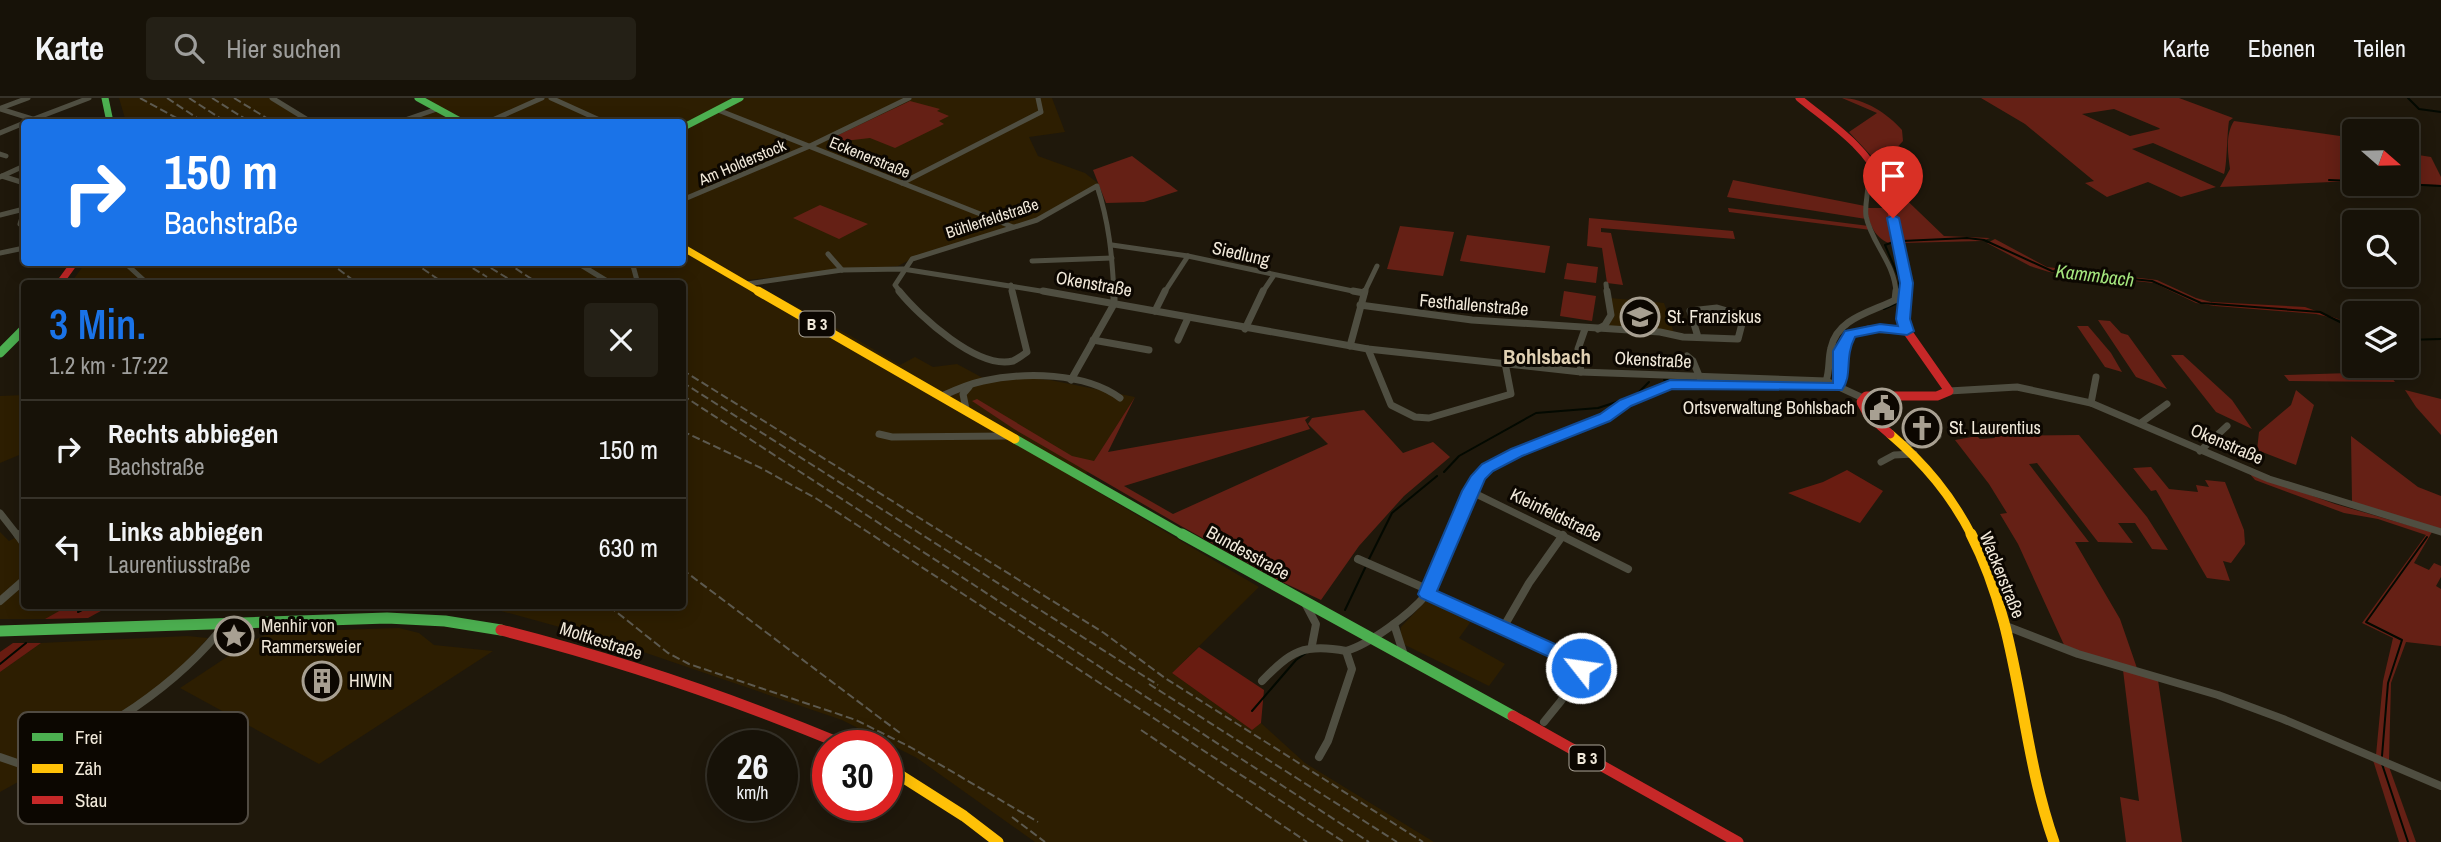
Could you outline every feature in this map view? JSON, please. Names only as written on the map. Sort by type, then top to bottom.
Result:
[{"type":"street","points":[[0,108],[28,98]]},
{"type":"street","points":[[0,108],[36,119],[89,98]]},
{"type":"street","points":[[105,98],[109,119]]},
{"type":"street","points":[[272,98],[306,119]]},
{"type":"street","points":[[418,98],[456,119]]},
{"type":"street","points":[[495,119],[542,98]]},
{"type":"street","points":[[551,98],[597,119]]},
{"type":"street","points":[[686,126],[740,98]]},
{"type":"street","name":"Am Holderstock","points":[[686,198],[810,146],[909,98]]},
{"type":"street","points":[[902,183],[1041,111],[1038,98]]},
{"type":"street","points":[[1798,98],[1846,136],[1874,168],[1888,198],[1907,283],[1903,319],[1907,331],[1949,391]]},
{"type":"street","points":[[408,119],[437,109]]},
{"type":"street","name":"Eckenerstraße","points":[[718,110],[1014,227]]},
{"type":"street","points":[[0,133],[21,125]]},
{"type":"street","points":[[1,176],[21,167]]},
{"type":"street","points":[[1826,381],[1832,342],[1846,324],[1855,317],[1895,300],[1897,292],[1891,268],[1867,217],[1872,184],[1867,172],[1874,168]]},
{"type":"street","points":[[1,176],[21,182]]},
{"type":"street","name":"Bühlerfeldstraße","points":[[903,269],[912,259],[1037,220],[1097,186],[1107,216],[1112,246],[1114,304]]},
{"type":"street","points":[[0,215],[21,211]]},
{"type":"street","name":"Siedlung","points":[[1112,246],[1188,256],[1364,293]]},
{"type":"street","points":[[0,253],[21,249]]},
{"type":"street","name":"B 3","points":[[686,249],[747,284]]},
{"type":"street","points":[[828,254],[842,270]]},
{"type":"street","points":[[1155,311],[1170,281],[1188,256]]},
{"type":"street","points":[[1032,261],[1112,258]]},
{"type":"street","points":[[129,266],[144,280]]},
{"type":"street","points":[[583,266],[605,280]]},
{"type":"street","points":[[1350,346],[1364,293],[1377,266]]},
{"type":"street","points":[[903,269],[895,285],[901,295],[931,325],[968,349],[1007,363],[1022,359],[1027,352],[1011,285]]},
{"type":"street","name":"Okenstraße","points":[[747,284],[842,270],[903,269],[1011,285],[1350,346],[1581,372],[1658,377],[1826,381],[1863,398],[1871,394],[1937,396],[1949,391],[2017,387],[2091,402],[2142,422],[2200,451],[2269,480],[2441,532]]},
{"type":"street","points":[[1245,329],[1274,275]]},
{"type":"street","name":"Bundesstraße","points":[[747,284],[1304,602],[1374,638],[1738,842]]},
{"type":"street","points":[[1597,329],[1605,325],[1611,314],[1606,284]]},
{"type":"street","points":[[1071,380],[1114,304]]},
{"type":"street","name":"Festhallenstraße","points":[[1360,306],[1395,312],[1585,329],[1660,332],[1698,337],[1738,339],[1744,316],[1738,311],[1697,307],[1690,311],[1698,337]]},
{"type":"street","points":[[1178,340],[1188,318]]},
{"type":"street","points":[[1262,681],[1286,656],[1311,645],[1346,652],[1374,638],[1394,624],[1428,592],[1470,491],[1488,467],[1605,418],[1625,403],[1670,384],[1835,386],[1840,383],[1840,351],[1850,334],[1880,328],[1907,331]]},
{"type":"street","points":[[1581,372],[1578,349],[1585,329]]},
{"type":"street","points":[[0,353],[21,332]]},
{"type":"street","points":[[1093,340],[1149,351]]},
{"type":"street","points":[[1368,348],[1391,405],[1429,418],[1511,394],[1505,363]]},
{"type":"street","points":[[1687,356],[1693,361],[1700,378]]},
{"type":"street","points":[[1006,377],[1007,363]]},
{"type":"street","points":[[942,396],[973,384],[1006,377],[1071,380],[1115,392],[1120,398]]},
{"type":"street","points":[[1658,377],[1660,387]]},
{"type":"street","points":[[2091,402],[2096,377]]},
{"type":"street","points":[[966,409],[964,394],[973,384]]},
{"type":"street","name":"Wackerstraße","points":[[1863,398],[1862,408],[1872,419],[1905,444],[1935,475],[1950,496],[1981,559],[2003,611],[2021,691],[2030,758],[2054,842]]},
{"type":"street","points":[[2142,422],[2167,404]]},
{"type":"street","points":[[974,434],[993,424]]},
{"type":"street","points":[[2200,451],[2227,426]]},
{"type":"street","points":[[879,435],[916,437],[974,434],[1015,437]]},
{"type":"street","points":[[1905,444],[1938,436]]},
{"type":"street","points":[[1881,461],[1894,455],[1914,454]]},
{"type":"street","name":"Kleinfeldstraße","points":[[1470,491],[1628,569]]},
{"type":"street","points":[[0,513],[21,540]]},
{"type":"street","points":[[1503,628],[1529,583],[1563,535]]},
{"type":"street","points":[[1358,559],[1580,664],[1581,668],[1561,701],[1544,722]]},
{"type":"street","points":[[0,601],[21,583]]},
{"type":"street","points":[[1304,602],[1317,617],[1318,626],[1311,645]]},
{"type":"street","name":"Moltkestraße","points":[[0,631],[389,618],[470,622],[557,643],[812,731]]},
{"type":"street","points":[[127,712],[157,693],[185,670],[226,623]]},
{"type":"street","points":[[1394,624],[1405,656]]},
{"type":"street","points":[[2006,626],[2078,654],[2218,695],[2283,719],[2441,786]]},
{"type":"street","points":[[1319,757],[1328,741],[1352,669],[1346,652]]},
{"type":"street","points":[[0,757],[18,763]]},
{"type":"street","points":[[903,776],[998,842]]},
{"type":"shaded area","points":[[119,98],[276,98],[271,100],[302,119],[125,119]]},
{"type":"shaded area","points":[[426,98],[1052,98],[1065,132],[1029,137],[1038,156],[1085,173],[1099,184],[1063,206],[1036,219],[919,255],[898,266],[746,280],[900,365],[915,357],[933,367],[957,364],[983,378],[1002,376],[1050,380],[1135,397],[1081,482],[1259,587],[1172,673],[1251,729],[1261,723],[1305,763],[1434,842],[1035,842],[917,758],[903,751],[903,730],[862,730],[842,720],[614,642],[494,609],[686,609],[686,280],[73,280],[83,266],[686,266],[686,119],[411,119],[442,108]]},
{"type":"shaded area","points":[[1842,98],[1875,108],[1902,130],[1903,141],[1883,163],[1878,163],[1849,132],[1877,113]]},
{"type":"shaded area","points":[[1981,98],[2179,98],[2233,118],[2229,121],[2224,174],[2153,143],[2132,149],[2216,187],[2181,197],[2148,182],[2107,197],[2085,183],[2094,181],[2025,124]],"holes":[[[2114,109],[2160,129],[2130,136],[2082,114]]]},
{"type":"shaded area","points":[[910,101],[940,109],[937,111],[949,116],[939,121],[944,124],[895,148],[870,138],[844,141],[834,137]]},
{"type":"shaded area","points":[[2234,121],[2342,136],[2342,182],[2220,187],[2230,169],[2228,138]]},
{"type":"shaded area","points":[[2419,155],[2431,157],[2441,177],[2441,185],[2419,184]]},
{"type":"shaded area","points":[[1132,156],[1178,191],[1144,202],[1106,203],[1093,170]]},
{"type":"shaded area","points":[[1733,180],[1865,206],[1866,219],[1727,197]]},
{"type":"shaded area","points":[[1886,184],[1893,187],[1944,236],[1990,238],[1982,241],[1901,243]]},
{"type":"shaded area","points":[[820,205],[868,224],[839,239],[793,218]]},
{"type":"shaded area","points":[[1728,208],[1869,226],[1871,230],[1729,212]]},
{"type":"shaded area","points":[[1867,208],[1889,208],[1896,244],[1879,237],[1869,221]]},
{"type":"shaded area","points":[[1589,218],[1733,231],[1735,239],[1601,228],[1601,232],[1611,233],[1623,285],[1607,283],[1602,248],[1587,246]]},
{"type":"shaded area","points":[[1400,226],[1454,232],[1443,276],[1387,269]]},
{"type":"shaded area","points":[[1467,235],[1550,246],[1545,273],[1460,261]]},
{"type":"shaded area","points":[[1995,239],[2047,267],[2157,280],[2215,306],[2196,303],[2154,283],[2049,272],[2030,266],[1987,243]]},
{"type":"shaded area","points":[[1567,263],[1598,267],[1596,283],[1564,279]]},
{"type":"shaded area","points":[[1564,291],[1596,296],[1592,321],[1560,316]]},
{"type":"shaded area","name":"St. Franziskus","points":[[1610,298],[1664,303],[1674,333],[1604,328],[1610,322]]},
{"type":"shaded area","points":[[2211,302],[2305,307],[2341,320],[2316,314],[2215,306]]},
{"type":"shaded area","points":[[2098,320],[2110,321],[2121,333],[2128,335],[2167,389],[2136,377]]},
{"type":"shaded area","points":[[2077,326],[2088,326],[2111,353],[2122,372],[2105,367]]},
{"type":"shaded area","points":[[2171,355],[2183,355],[2232,400],[2252,429],[2216,412]]},
{"type":"shaded area","points":[[2342,373],[2342,378],[2392,378],[2395,382],[2289,381],[2284,375]]},
{"type":"shaded area","points":[[2296,390],[2314,405],[2296,465],[2257,450],[2259,432],[2291,405]]},
{"type":"shaded area","points":[[2405,390],[2441,399],[2441,435],[2416,407]]},
{"type":"shaded area","points":[[21,395],[21,454],[0,463],[0,396]]},
{"type":"shaded area","points":[[1135,397],[1108,452],[1310,416],[1305,420],[1310,429],[1124,486],[1173,514],[1328,444],[1308,424],[1312,418],[1364,410],[1403,453],[1433,442],[1450,457],[1404,496],[1359,546],[1321,600],[1280,581],[1181,526],[1014,429],[972,401],[977,399],[1072,456],[1094,461]]},
{"type":"shaded area","points":[[2079,435],[2147,517],[2168,550],[2152,549],[2135,523],[2118,523],[2133,543],[2098,542],[2037,463],[2029,464],[2089,542],[2075,542],[2120,619],[2138,671],[2065,647],[2018,544],[2000,514],[2007,513],[1989,484],[1955,440],[1977,436],[1980,439],[1995,438],[1994,436]]},
{"type":"shaded area","points":[[2351,436],[2418,487],[2441,496],[2441,529],[2352,502]]},
{"type":"shaded area","points":[[2151,467],[2169,489],[2198,492],[2196,485],[2209,487],[2205,480],[2225,482],[2244,530],[2245,544],[2231,563],[2223,561],[2230,581],[2207,578],[2156,490],[2151,491],[2133,468]]},
{"type":"shaded area","points":[[1847,470],[1883,491],[1860,523],[1788,493],[1823,482]]},
{"type":"shaded area","points":[[2249,473],[2335,504],[2432,532],[2414,563],[2429,570],[2434,563],[2441,566],[2441,577],[2436,586],[2441,589],[2441,646],[2406,642],[2391,683],[2389,761],[2376,755],[2383,681],[2393,638],[2362,623],[2426,535],[2378,519],[2344,513],[2255,480]]},
{"type":"shaded area","points":[[0,532],[9,541],[21,535],[21,609],[63,609],[45,619],[0,619]]},
{"type":"shaded area","points":[[1426,601],[1436,601],[1472,620],[1459,638],[1505,664],[1489,686],[1405,645],[1400,635],[1401,627]]},
{"type":"shaded area","points":[[63,609],[104,609],[88,618],[45,619]]},
{"type":"shaded area","points":[[399,628],[419,633],[434,645],[493,651],[319,764],[248,725],[248,712],[224,712],[180,688],[248,643],[271,632]]},
{"type":"shaded area","points":[[187,636],[208,638],[171,678],[120,712],[18,712],[18,782],[0,792],[0,672],[41,643]]},
{"type":"shaded area","points":[[13,643],[41,643],[0,672],[0,652]]},
{"type":"shaded area","points":[[1199,647],[1264,690],[1261,723],[1252,730],[1172,673]]},
{"type":"shaded area","points":[[2123,670],[2158,680],[2182,842],[2126,842],[2120,797],[2139,801]]},
{"type":"shaded area","points":[[2372,757],[2388,764],[2416,842],[2399,842]]},
{"type":"waterway","points":[[2408,98],[2419,109],[2441,112]]},
{"type":"waterway","points":[[2329,180],[2342,181]]},
{"type":"waterway","points":[[2419,185],[2441,186]]},
{"type":"waterway","name":"Kammbach","points":[[1902,241],[1967,238],[1984,240],[2052,271],[2152,281],[2201,303],[2320,312],[2342,323]]},
{"type":"waterway","name":"Kammbach","points":[[1896,241],[1885,245],[1899,278],[1899,299]]},
{"type":"waterway","name":"Kammbach","points":[[1884,309],[1895,304]]},
{"type":"waterway","name":"Kammbach","points":[[1834,380],[1835,357],[1846,329]]},
{"type":"waterway","name":"Kammbach","points":[[2419,340],[2441,339]]},
{"type":"waterway","name":"Kammbach","points":[[1664,380],[1757,382]]},
{"type":"waterway","name":"Kammbach","points":[[1637,394],[1649,382]]},
{"type":"waterway","name":"Kammbach","points":[[1444,472],[1459,456],[1536,413],[1598,408],[1626,399]]},
{"type":"waterway","name":"Kammbach","points":[[1369,559],[1392,513],[1437,476]]},
{"type":"waterway","points":[[2382,756],[2388,683],[2402,640],[2366,622],[2427,537]]},
{"type":"waterway","name":"Kammbach","points":[[1345,610],[1365,568]]},
{"type":"waterway","points":[[78,612],[84,609]]},
{"type":"waterway","points":[[0,664],[26,643]]},
{"type":"waterway","name":"Kammbach","points":[[1252,711],[1296,660],[1306,653]]},
{"type":"waterway","points":[[2382,764],[2408,842]]},
{"type":"railway","points":[[140,98],[178,119]]},
{"type":"railway","points":[[167,98],[198,119]]},
{"type":"railway","points":[[189,98],[221,119]]},
{"type":"railway","points":[[212,98],[245,119]]},
{"type":"railway","points":[[234,98],[268,119]]},
{"type":"railway","points":[[334,266],[353,280]]},
{"type":"railway","points":[[419,266],[439,280]]},
{"type":"railway","points":[[469,266],[487,277]]},
{"type":"railway","points":[[488,266],[510,280]]},
{"type":"railway","points":[[512,266],[533,280]]},
{"type":"railway","points":[[686,372],[1104,633],[1165,678],[1423,842]]},
{"type":"railway","points":[[686,385],[1158,685]]},
{"type":"railway","points":[[686,398],[1369,842]]},
{"type":"railway","points":[[686,433],[761,468],[817,499],[1344,842]]},
{"type":"railway","points":[[686,572],[896,730]]},
{"type":"railway","points":[[613,609],[668,653],[689,664],[856,720],[910,747],[1038,822]]},
{"type":"railway","points":[[1149,684],[1397,842]]},
{"type":"railway","points":[[1141,730],[1307,842]]},
{"type":"railway","points":[[1012,817],[1045,842]]},
{"type":"traffic: fast","points":[[105,98],[109,119]]},
{"type":"traffic: fast","points":[[418,98],[456,119]]},
{"type":"traffic: fast","points":[[686,126],[740,98]]},
{"type":"traffic: fast","points":[[0,353],[21,332]]},
{"type":"traffic: fast","points":[[1015,439],[1246,571],[1374,638],[1513,716]]},
{"type":"traffic: fast","points":[[0,631],[387,618],[445,621],[501,630]]},
{"type":"traffic: slow","points":[[686,249],[1015,439]]},
{"type":"traffic: slow","points":[[1890,434],[1918,457],[1941,485],[1962,516],[1979,549],[1993,584],[2014,656],[2038,786],[2054,842]]},
{"type":"traffic: slow","points":[[903,777],[964,816],[998,842]]},
{"type":"traffic: jam","points":[[1799,98],[1846,136],[1866,157],[1882,182],[1907,283],[1903,319],[1907,331],[1949,391],[1937,396],[1866,396],[1861,402],[1868,415],[1890,434]]},
{"type":"traffic: jam","points":[[62,280],[72,266]]},
{"type":"traffic: jam","points":[[501,630],[588,653],[676,681],[812,732]]},
{"type":"traffic: jam","points":[[1513,716],[1738,842]]},
{"type":"place","name":"St. Franziskus","points":[[1640,317]]},
{"type":"place","name":"Ortsverwaltung Bohlsbach","points":[[1882,408]]},
{"type":"place","name":"St. Laurentius","points":[[1922,428]]},
{"type":"place","name":"Menhir von Rammersweier","points":[[234,636]]},
{"type":"place","name":"HIWIN","points":[[322,681]]},
{"type":"district","name":"Bohlsbach","points":[[1547,357]]},
{"type":"route","points":[[1581,668],[1578,662],[1427,594],[1470,491],[1479,476],[1488,467],[1516,453],[1605,418],[1625,403],[1670,384],[1837,387],[1840,384],[1840,351],[1846,336],[1880,328],[1907,331],[1903,319],[1907,283],[1893,218]]}]
